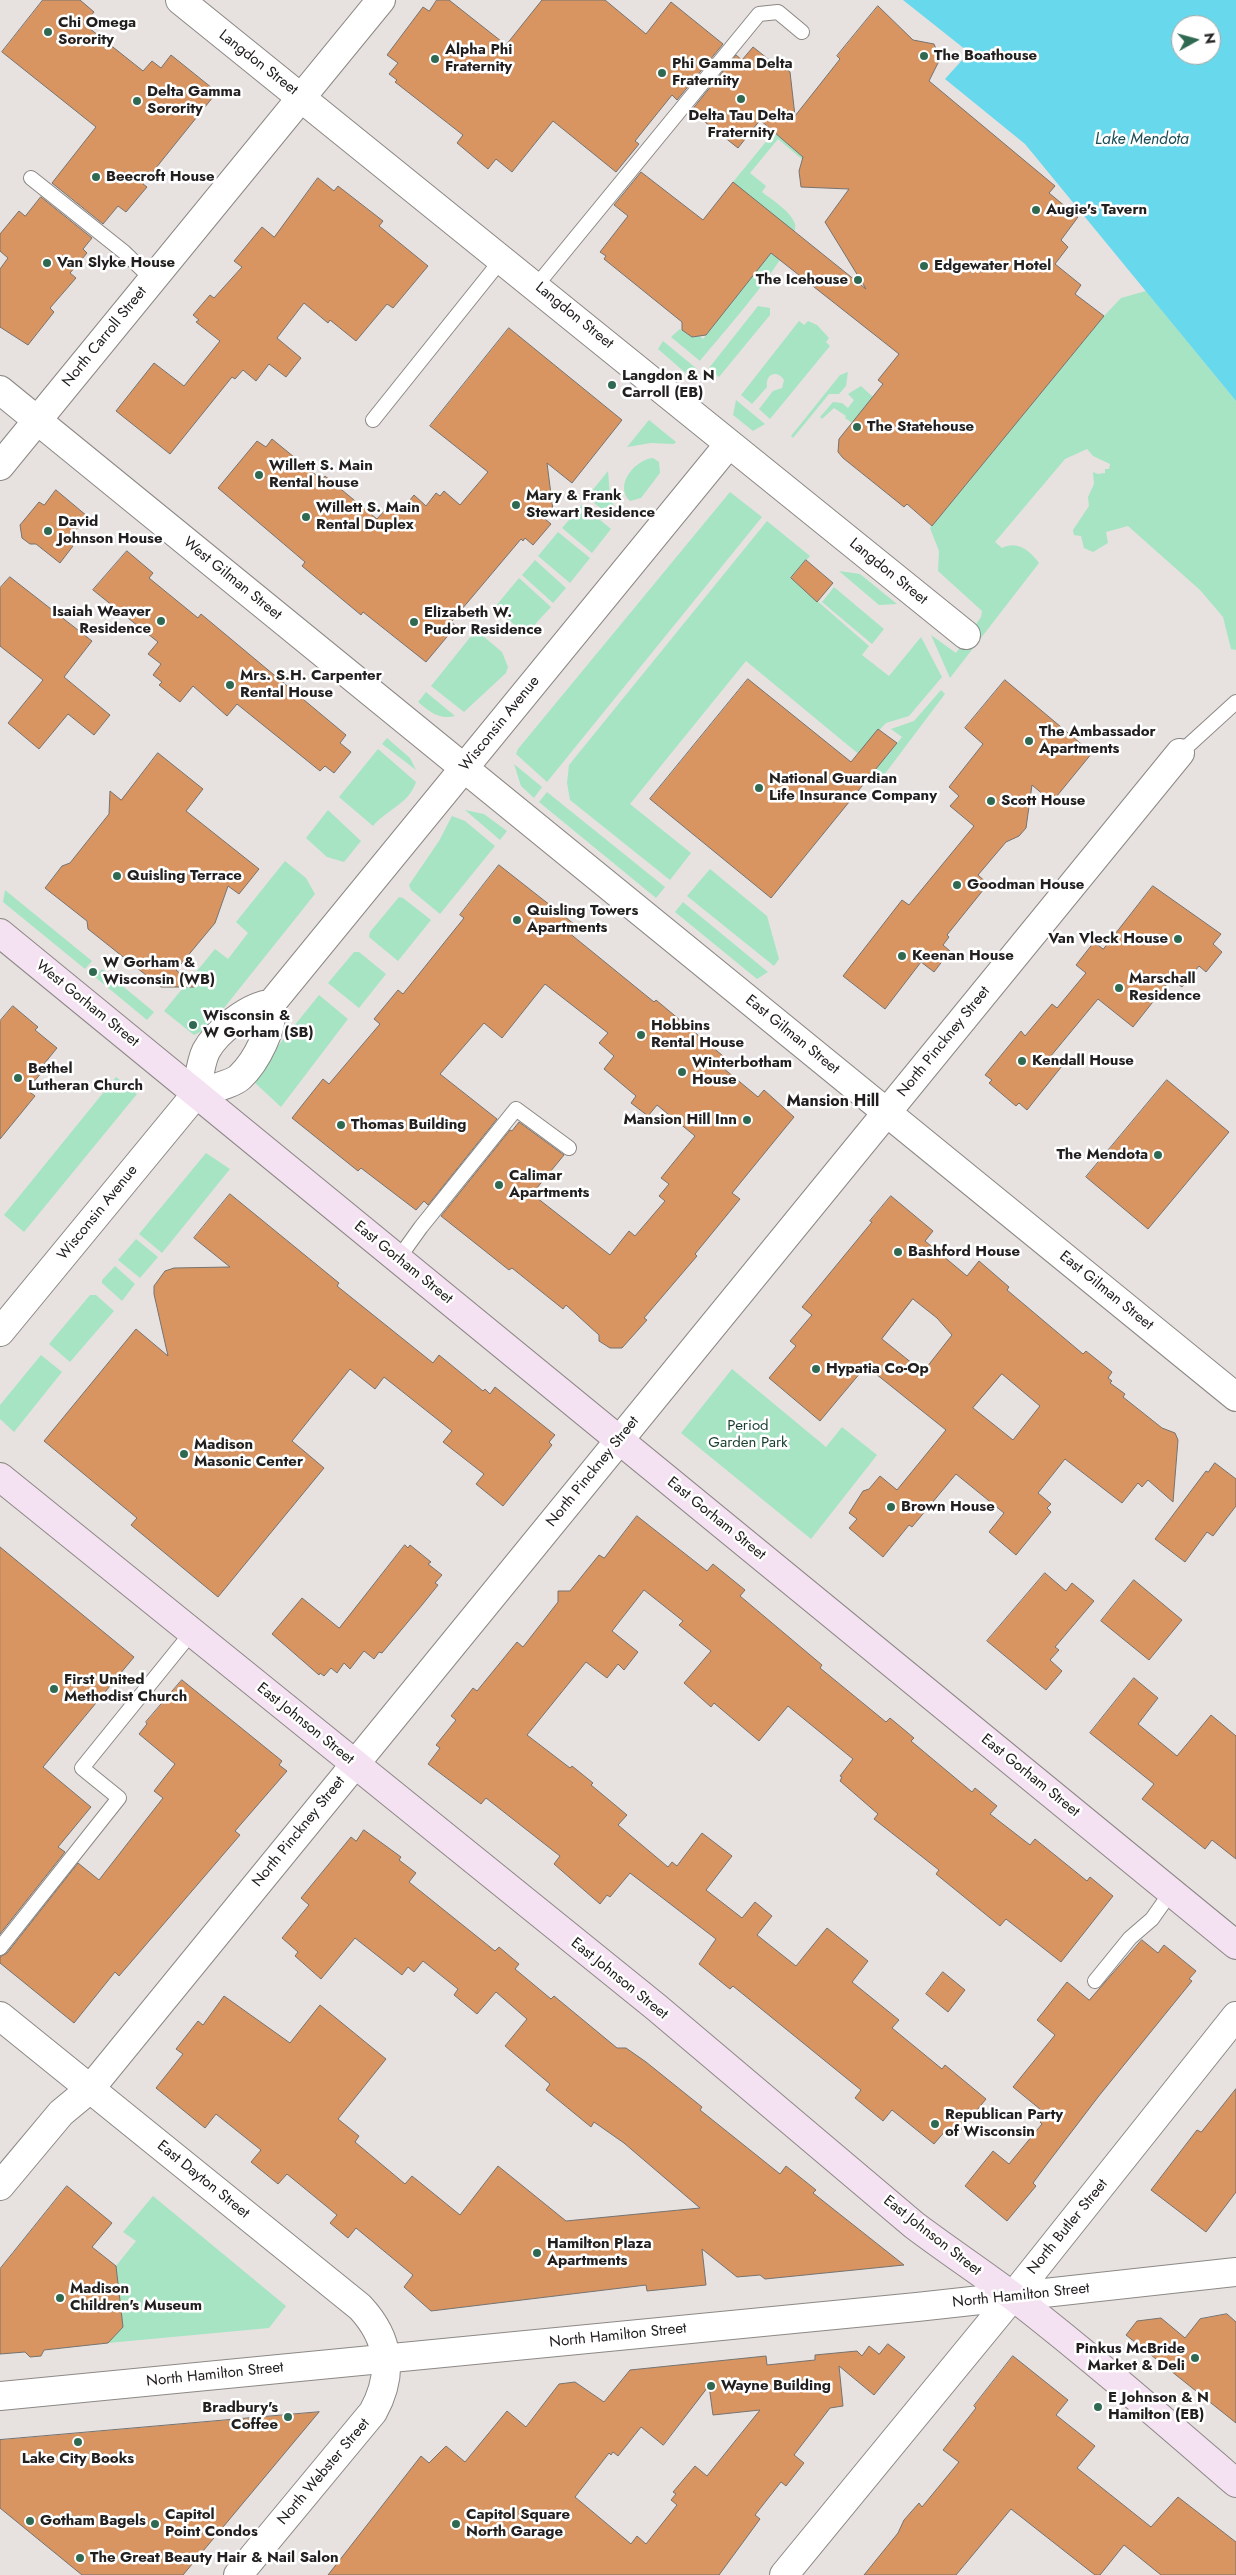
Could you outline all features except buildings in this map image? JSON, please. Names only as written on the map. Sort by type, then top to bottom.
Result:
[{"type":"main road","name":"West Gorham Street","points":[[0,933],[196,1094]]},
{"type":"main road","name":"East Gorham Street","points":[[196,1094],[1236,1945]]},
{"type":"main road","name":"East Johnson Street","points":[[0,1477],[656,2008],[914,2225],[957,2258],[1013,2296],[1101,2366],[1236,2483]]},
{"type":"street","name":"Langdon Street","points":[[180,0],[273,76],[302,96],[966,635]]},
{"type":"street","name":"North Carroll Street","points":[[0,466],[381,0]]},
{"type":"street","name":"West Gilman Street","points":[[0,390],[464,767]]},
{"type":"street","name":"Wisconsin Avenue","points":[[0,1332],[196,1094],[206,1051],[246,1011],[271,1004],[729,444]]},
{"type":"street","name":"North Pinckney Street","points":[[0,2186],[61,2113],[90,2089],[1180,753]]},
{"type":"street","name":"East Gilman Street","points":[[464,767],[1236,1397]]},
{"type":"street","points":[[196,1094],[239,1078],[264,1042],[272,1021],[271,1004]]},
{"type":"street","name":"East Dayton Street","points":[[0,2016],[360,2307],[373,2321],[382,2336],[386,2358]]},
{"type":"street","name":"North Butler Street","points":[[784,2575],[1013,2296],[1236,2016]]},
{"type":"street","name":"North Hamilton Street","points":[[0,2396],[1013,2296],[1236,2272]]},
{"type":"street","name":"North Webster Street","points":[[238,2575],[373,2412],[382,2395],[386,2358]]},
{"type":"lane","points":[[536,286],[759,14],[778,12],[802,32]]},
{"type":"lane","points":[[30,178],[124,252],[152,279]]},
{"type":"lane","points":[[373,420],[502,259]]},
{"type":"lane","points":[[1180,753],[1236,702]]},
{"type":"lane","points":[[398,1259],[421,1226],[516,1108],[569,1148]]},
{"type":"lane","points":[[0,1948],[119,1798],[82,1768],[192,1632]]},
{"type":"lane","points":[[1095,1981],[1130,1938],[1152,1920],[1171,1892]]},
{"type":"green space","points":[[774,132],[806,159],[804,161],[778,139],[750,173],[766,186],[762,192],[781,206],[793,219],[795,224],[793,235],[785,252],[756,293],[700,361],[671,337],[680,329],[692,337],[700,336],[703,339],[758,269],[733,182]]},
{"type":"green space","points":[[1146,291],[1236,401],[1236,650],[1231,649],[1223,617],[1200,590],[1128,526],[1106,532],[1108,543],[1093,552],[1084,548],[1081,536],[1074,535],[1073,530],[1089,506],[1088,497],[1094,484],[1093,472],[1098,474],[1105,473],[1105,469],[1109,469],[1110,464],[1093,456],[1087,449],[1065,459],[995,542],[1002,548],[1013,545],[1023,548],[1032,554],[1039,563],[950,678],[931,635],[956,653],[981,617],[982,611],[938,571],[939,551],[930,528],[1104,316],[1121,298]]},
{"type":"green space","points":[[758,306],[770,308],[770,315],[719,377],[709,368]]},
{"type":"green space","points":[[799,321],[804,325],[808,321],[817,325],[829,338],[826,342],[830,346],[770,419],[759,409],[773,391],[782,388],[784,380],[781,377],[772,374],[768,379],[767,387],[752,404],[741,395]]},
{"type":"green space","points":[[663,341],[697,369],[689,376],[658,349]]},
{"type":"green space","points":[[848,372],[846,386],[839,394],[829,394],[793,438],[791,436],[840,375]]},
{"type":"green space","points":[[861,386],[873,397],[852,423],[845,418],[846,416],[834,408],[822,419],[820,417],[833,402],[842,403],[848,408],[854,400],[848,394]]},
{"type":"green space","points":[[736,400],[765,424],[753,431],[733,415]]},
{"type":"green space","points":[[649,420],[676,442],[674,444],[651,443],[627,447]]},
{"type":"green space","points":[[653,458],[659,462],[660,473],[641,498],[630,501],[625,495],[625,481],[640,463],[646,459]]},
{"type":"green space","points":[[608,471],[610,496],[617,515],[615,520],[587,497]]},
{"type":"green space","points":[[730,492],[762,517],[547,782],[516,754],[518,749]]},
{"type":"green space","points":[[582,505],[611,529],[592,553],[562,528]]},
{"type":"green space","points":[[767,521],[810,556],[791,578],[869,646],[862,655],[889,676],[921,637],[942,677],[909,716],[886,723],[868,742],[886,757],[902,737],[891,729],[914,721],[941,690],[945,694],[884,775],[746,661],[630,804],[691,853],[670,880],[570,800],[567,783],[569,765]]},
{"type":"green space","points":[[558,532],[590,558],[570,583],[538,556]]},
{"type":"green space","points":[[535,560],[566,588],[553,603],[522,575]]},
{"type":"green space","points":[[839,571],[860,574],[897,604],[879,605]]},
{"type":"green space","points":[[519,578],[551,607],[527,633],[519,629],[495,607]]},
{"type":"green space","points":[[834,587],[884,629],[872,644],[822,602]]},
{"type":"green space","points":[[476,630],[502,652],[508,667],[506,673],[464,712],[431,686]]},
{"type":"green space","points":[[426,692],[455,716],[439,716],[422,706],[418,702]]},
{"type":"green space","points":[[387,738],[410,758],[416,770],[382,744]]},
{"type":"green space","points":[[378,749],[416,782],[408,796],[373,826],[339,797]]},
{"type":"green space","points":[[514,764],[542,787],[534,798],[521,786]]},
{"type":"green space","points":[[547,792],[665,887],[656,898],[539,802]]},
{"type":"green space","points":[[328,810],[361,841],[344,862],[327,857],[306,838]]},
{"type":"green space","points":[[465,810],[484,814],[507,831],[500,840]]},
{"type":"green space","points":[[452,816],[465,821],[495,846],[440,914],[411,890],[409,885],[439,841]]},
{"type":"green space","points":[[285,861],[306,878],[315,894],[208,1028],[194,1035],[164,1011],[215,949],[228,959],[248,933],[236,922]]},
{"type":"green space","points":[[710,869],[767,916],[779,959],[774,966],[687,896]]},
{"type":"green space","points":[[5,890],[92,961],[85,969],[3,902]]},
{"type":"green space","points":[[399,897],[403,898],[431,920],[398,961],[369,937],[370,932]]},
{"type":"green space","points":[[683,902],[768,972],[757,979],[675,912]]},
{"type":"green space","points":[[354,952],[359,952],[386,974],[359,1008],[328,983]]},
{"type":"green space","points":[[102,969],[154,1012],[147,1020],[95,977]]},
{"type":"green space","points":[[319,995],[348,1019],[281,1107],[254,1082],[273,1052]]},
{"type":"green space","points":[[116,1077],[137,1094],[24,1232],[4,1215]]},
{"type":"green space","points":[[206,1153],[230,1169],[162,1253],[139,1234]]},
{"type":"green space","points":[[136,1239],[158,1257],[140,1278],[118,1260]]},
{"type":"green space","points":[[115,1266],[135,1284],[122,1301],[102,1283],[102,1280]]},
{"type":"green space","points":[[90,1295],[96,1295],[114,1311],[70,1362],[49,1344]]},
{"type":"green space","points":[[41,1355],[62,1372],[14,1432],[0,1419],[0,1405]]},
{"type":"green space","name":"Period Garden Park","points":[[732,1369],[826,1447],[842,1427],[877,1455],[811,1539],[681,1433]]},
{"type":"green space","points":[[153,2196],[286,2306],[269,2328],[108,2343],[123,2327],[116,2266],[136,2241],[123,2232]]},
{"type":"water","name":"Lake Mendota","points":[[903,0],[1236,0],[1236,401],[1025,144],[945,79],[964,58],[966,50]]},
{"type":"place","name":"Chi Omega Sorority","points":[[48,32]]},
{"type":"place","name":"The Boathouse","points":[[924,56]]},
{"type":"place","name":"Alpha Phi Fraternity","points":[[435,59]]},
{"type":"place","name":"Phi Gamma Delta Fraternity","points":[[662,73]]},
{"type":"place","name":"Delta Tau Delta Fraternity","points":[[741,99]]},
{"type":"place","name":"Delta Gamma Sorority","points":[[137,101]]},
{"type":"place","name":"Beecroft House","points":[[96,177]]},
{"type":"place","name":"Augie's Tavern","points":[[1036,210]]},
{"type":"place","name":"Van Slyke House","points":[[47,263]]},
{"type":"place","name":"Edgewater Hotel","points":[[924,266]]},
{"type":"place","name":"The Icehouse","points":[[858,280]]},
{"type":"place","name":"Langdon & N Carroll (EB)","points":[[612,385]]},
{"type":"place","name":"The Statehouse","points":[[857,427]]},
{"type":"place","name":"Willett S. Main Rental house","points":[[259,475]]},
{"type":"place","name":"Mary & Frank Stewart Residence","points":[[516,505]]},
{"type":"place","name":"Willett S. Main Rental Duplex","points":[[306,517]]},
{"type":"place","name":"David Johnson House","points":[[48,531]]},
{"type":"place","name":"Isaiah Weaver Residence","points":[[161,621]]},
{"type":"place","name":"Elizabeth W. Pudor Residence","points":[[414,622]]},
{"type":"place","name":"Mrs. S.H. Carpenter Rental House","points":[[230,685]]},
{"type":"place","name":"The Ambassador Apartments","points":[[1029,741]]},
{"type":"place","name":"National Guardian Life Insurance Company","points":[[759,788]]},
{"type":"place","name":"Scott House","points":[[991,801]]},
{"type":"place","name":"Quisling Terrace","points":[[117,876]]},
{"type":"place","name":"Goodman House","points":[[957,885]]},
{"type":"place","name":"Quisling Towers Apartments","points":[[517,920]]},
{"type":"place","name":"Van Vleck House","points":[[1178,939]]},
{"type":"place","name":"Keenan House","points":[[902,956]]},
{"type":"place","name":"W Gorham & Wisconsin (WB)","points":[[93,972]]},
{"type":"place","name":"Marschall Residence","points":[[1119,988]]},
{"type":"place","name":"Wisconsin & W Gorham (SB)","points":[[193,1025]]},
{"type":"place","name":"Hobbins Rental House","points":[[641,1035]]},
{"type":"place","name":"Kendall House","points":[[1022,1061]]},
{"type":"place","name":"Winterbotham House","points":[[682,1072]]},
{"type":"place","name":"Bethel Lutheran Church","points":[[18,1078]]},
{"type":"place","name":"Mansion Hill Inn","points":[[747,1120]]},
{"type":"place","name":"Thomas Building","points":[[341,1125]]},
{"type":"place","name":"The Mendota","points":[[1158,1155]]},
{"type":"place","name":"Calimar Apartments","points":[[499,1185]]},
{"type":"place","name":"Bashford House","points":[[898,1252]]},
{"type":"place","name":"Hypatia Co-Op","points":[[816,1369]]},
{"type":"place","name":"Madison Masonic Center","points":[[184,1454]]},
{"type":"place","name":"Brown House","points":[[891,1507]]},
{"type":"place","name":"First United Methodist Church","points":[[54,1689]]},
{"type":"place","name":"Republican Party of Wisconsin","points":[[935,2124]]},
{"type":"place","name":"Hamilton Plaza Apartments","points":[[537,2253]]},
{"type":"place","name":"Madison Children's Museum","points":[[60,2298]]},
{"type":"place","name":"Pinkus McBride Market & Deli","points":[[1195,2358]]},
{"type":"place","name":"Wayne Building","points":[[711,2386]]},
{"type":"place","name":"E Johnson & N Hamilton (EB)","points":[[1098,2407]]},
{"type":"place","name":"Bradbury's Coffee","points":[[288,2417]]},
{"type":"place","name":"Lake City Books","points":[[78,2442]]},
{"type":"place","name":"Gotham Bagels","points":[[30,2521]]},
{"type":"place","name":"Capitol Point Condos","points":[[155,2524]]},
{"type":"place","name":"Capitol Square North Garage","points":[[456,2524]]},
{"type":"place","name":"The Great Beauty Hair & Nail Salon","points":[[80,2558]]},
{"type":"district","name":"Mansion Hill","points":[[833,1102]]}]
